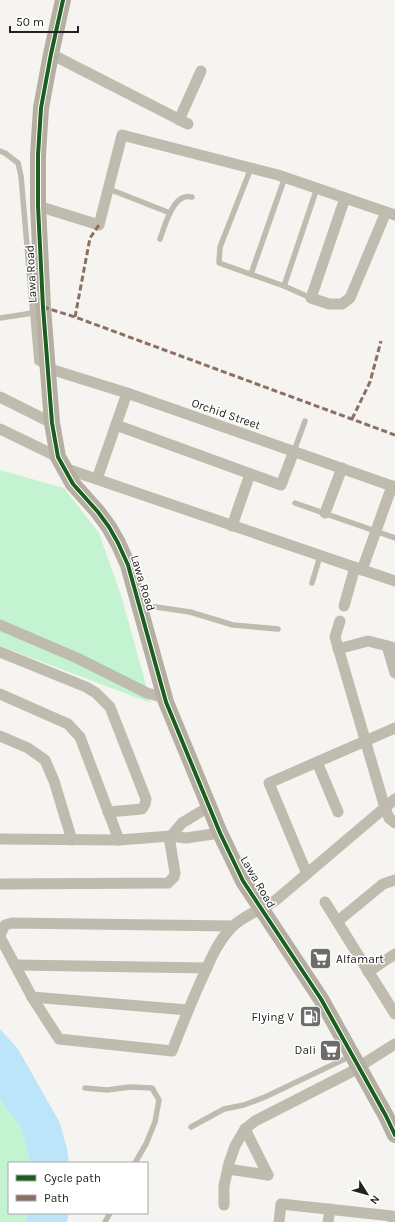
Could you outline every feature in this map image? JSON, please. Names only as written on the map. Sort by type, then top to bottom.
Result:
[{"type":"main road","name":"Lawa Road","points":[[63,0],[51,54],[41,116],[38,155],[38,206],[47,368],[52,423],[61,463],[73,484],[98,512],[118,543],[128,565],[165,698],[220,833],[243,881],[321,999],[356,1060],[395,1135]]},
{"type":"street","points":[[51,54],[183,122],[201,71]]},
{"type":"street","points":[[38,206],[99,225],[122,135],[285,177],[390,213],[350,298],[342,304],[329,304],[311,298],[345,198]]},
{"type":"street","name":"Orchid Street","points":[[47,368],[127,393],[394,486]]},
{"type":"street","points":[[97,479],[127,393]]},
{"type":"street","points":[[0,397],[52,423]]},
{"type":"street","points":[[116,425],[281,485],[294,451]]},
{"type":"street","points":[[0,429],[61,463],[97,479],[395,581]]},
{"type":"street","points":[[325,514],[342,468]]},
{"type":"street","points":[[232,526],[250,474]]},
{"type":"street","points":[[344,606],[358,569],[376,531],[394,486]]},
{"type":"street","points":[[340,621],[335,638],[385,808],[389,818],[395,824]]},
{"type":"street","points":[[0,625],[77,658],[147,692],[165,698]]},
{"type":"street","points":[[338,649],[368,641],[391,647],[395,673]]},
{"type":"street","points":[[0,652],[86,687],[96,693],[110,707],[146,799],[142,809],[108,812]]},
{"type":"street","points":[[0,694],[68,724],[80,737],[119,840]]},
{"type":"street","points":[[307,874],[269,783],[364,740],[395,728]]},
{"type":"street","points":[[0,736],[28,748],[45,760],[54,781],[72,840]]},
{"type":"street","points":[[316,762],[338,812]]},
{"type":"street","points":[[232,926],[12,923],[5,925],[0,936],[32,997],[59,1038],[172,1051],[188,1010],[219,942],[232,926],[249,914],[269,906],[395,799]]},
{"type":"street","points":[[170,836],[182,823],[210,806]]},
{"type":"street","points":[[0,839],[119,840],[170,836],[186,838],[220,833]]},
{"type":"street","points":[[0,884],[168,883],[174,877],[175,873],[170,836]]},
{"type":"street","points":[[338,921],[383,884],[395,880]]},
{"type":"street","points":[[325,902],[395,1014]]},
{"type":"street","points":[[368,972],[395,954]]},
{"type":"street","points":[[15,966],[207,968]]},
{"type":"street","points":[[32,997],[188,1010]]},
{"type":"street","points":[[224,1205],[224,1186],[228,1169],[235,1146],[245,1129],[255,1121],[349,1073],[356,1060],[395,1044]]},
{"type":"street","points":[[228,1169],[268,1175],[245,1129]]},
{"type":"street","points":[[279,1222],[281,1204],[330,1209],[375,1218],[392,1216],[393,1222]]},
{"type":"street","points":[[328,1222],[330,1209]]},
{"type":"lane","points":[[0,151],[18,163],[21,176],[37,362],[47,368]]},
{"type":"lane","points":[[251,168],[220,247],[219,263],[284,286],[311,298]]},
{"type":"lane","points":[[251,274],[285,177]]},
{"type":"lane","points":[[284,286],[317,188]]},
{"type":"lane","points":[[108,189],[170,213]]},
{"type":"lane","points":[[160,239],[170,213],[177,201],[184,196],[192,197]]},
{"type":"lane","points":[[0,318],[33,313]]},
{"type":"lane","points":[[294,451],[305,421]]},
{"type":"lane","points":[[295,503],[395,538]]},
{"type":"lane","points":[[312,583],[320,556]]},
{"type":"lane","points":[[140,607],[156,607],[190,612],[233,625],[278,629]]},
{"type":"lane","points":[[191,1127],[224,1109],[244,1105],[356,1060]]},
{"type":"lane","points":[[86,1088],[107,1090],[130,1087],[152,1088],[159,1100],[155,1122],[146,1144],[136,1162]]},
{"type":"green space","points":[[0,470],[64,488],[99,533],[121,595],[151,703],[0,646]]},
{"type":"green space","points":[[0,1099],[22,1129],[30,1162],[8,1162],[8,1214],[28,1214],[26,1222],[0,1222]]},
{"type":"water","points":[[0,1029],[18,1049],[60,1123],[69,1162],[30,1162],[22,1129],[0,1099]]},
{"type":"water","points":[[28,1214],[69,1214],[67,1222],[26,1222]]},
{"type":"marked path","points":[[75,317],[90,238],[99,225]]},
{"type":"marked path","points":[[43,307],[75,317],[395,435]]},
{"type":"marked path","points":[[352,419],[370,382],[381,341]]},
{"type":"cycle path","points":[[63,0],[41,108],[38,155],[38,206],[43,307],[52,423],[58,457],[73,484],[109,527],[128,565],[166,702],[220,833],[243,881],[321,999],[395,1135]]},
{"type":"place","name":"Alfamart","points":[[320,959]]},
{"type":"place","name":"Flying V","points":[[310,1017]]},
{"type":"place","name":"Dali","points":[[331,1050]]}]
